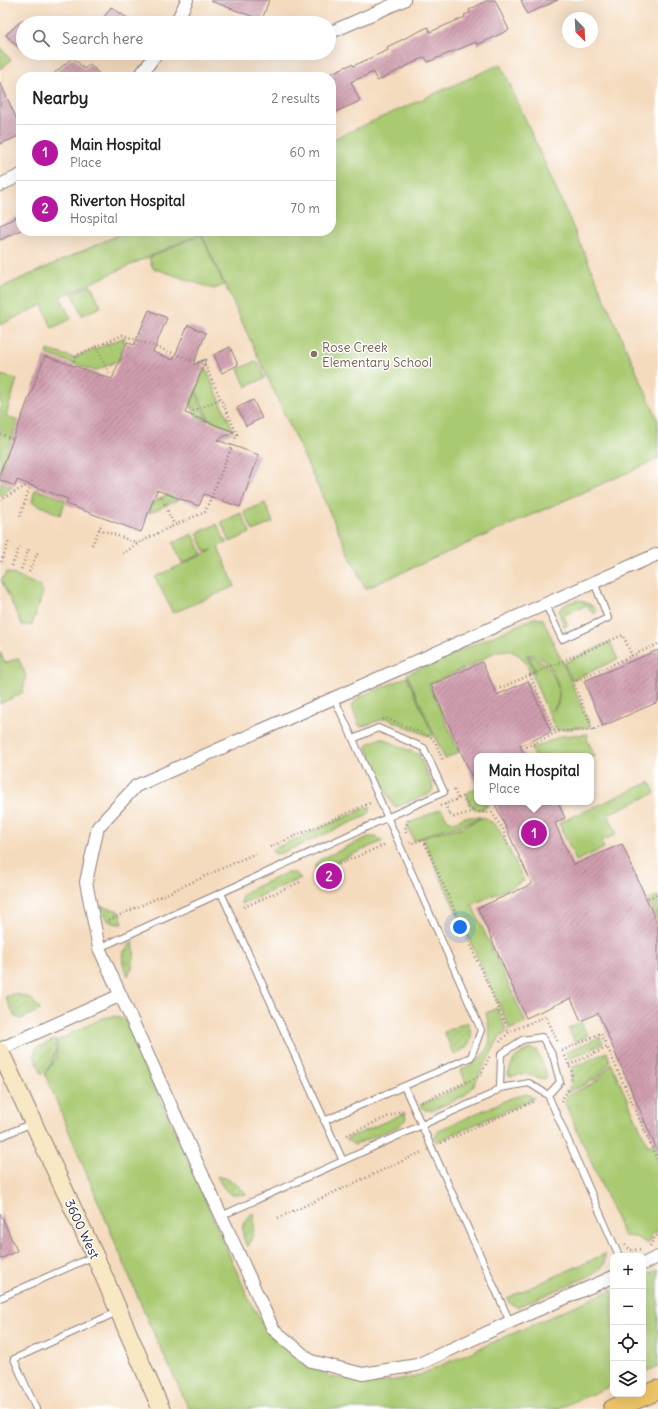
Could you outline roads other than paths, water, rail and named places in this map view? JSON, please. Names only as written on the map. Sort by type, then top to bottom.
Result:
[{"type":"main road","name":"3600 West","points":[[0,1050],[95,1256],[161,1409]]},
{"type":"main road","points":[[613,1409],[658,1390]]},
{"type":"street","points":[[179,16],[187,0]]},
{"type":"street","points":[[336,30],[404,0]]},
{"type":"street","points":[[143,72],[152,60]]},
{"type":"street","points":[[0,185],[16,177]]},
{"type":"street","points":[[610,1278],[417,1365],[363,1374],[312,1361],[273,1329],[99,948],[86,882],[98,827],[136,786],[658,554]]},
{"type":"street","points":[[0,1050],[121,995]]},
{"type":"street","points":[[646,1263],[658,1257]]},
{"type":"lane","points":[[545,603],[562,639],[608,618],[594,582]]},
{"type":"lane","points":[[324,1121],[471,1056],[481,1030],[334,698]]},
{"type":"lane","points":[[99,948],[444,792],[424,748],[378,728],[353,738]]},
{"type":"lane","points":[[221,893],[343,1161]]},
{"type":"lane","points":[[500,1088],[501,1054],[522,1040],[542,1037],[553,1056],[560,1082],[548,1095]]},
{"type":"lane","points":[[221,1216],[490,1095],[500,1088],[528,1083],[548,1095],[618,1253]]},
{"type":"lane","points":[[404,1086],[510,1322]]},
{"type":"lane","points":[[0,1137],[34,1123]]},
{"type":"lane","points":[[0,1298],[95,1256]]},
{"type":"lane","points":[[36,1409],[14,1359],[119,1311]]},
{"type":"place","name":"Rose Creek Elementary School","points":[[314,354]]},
{"type":"place","name":"Main Hospital","points":[[534,833]]},
{"type":"place","name":"Riverton Hospital","points":[[329,876]]}]
